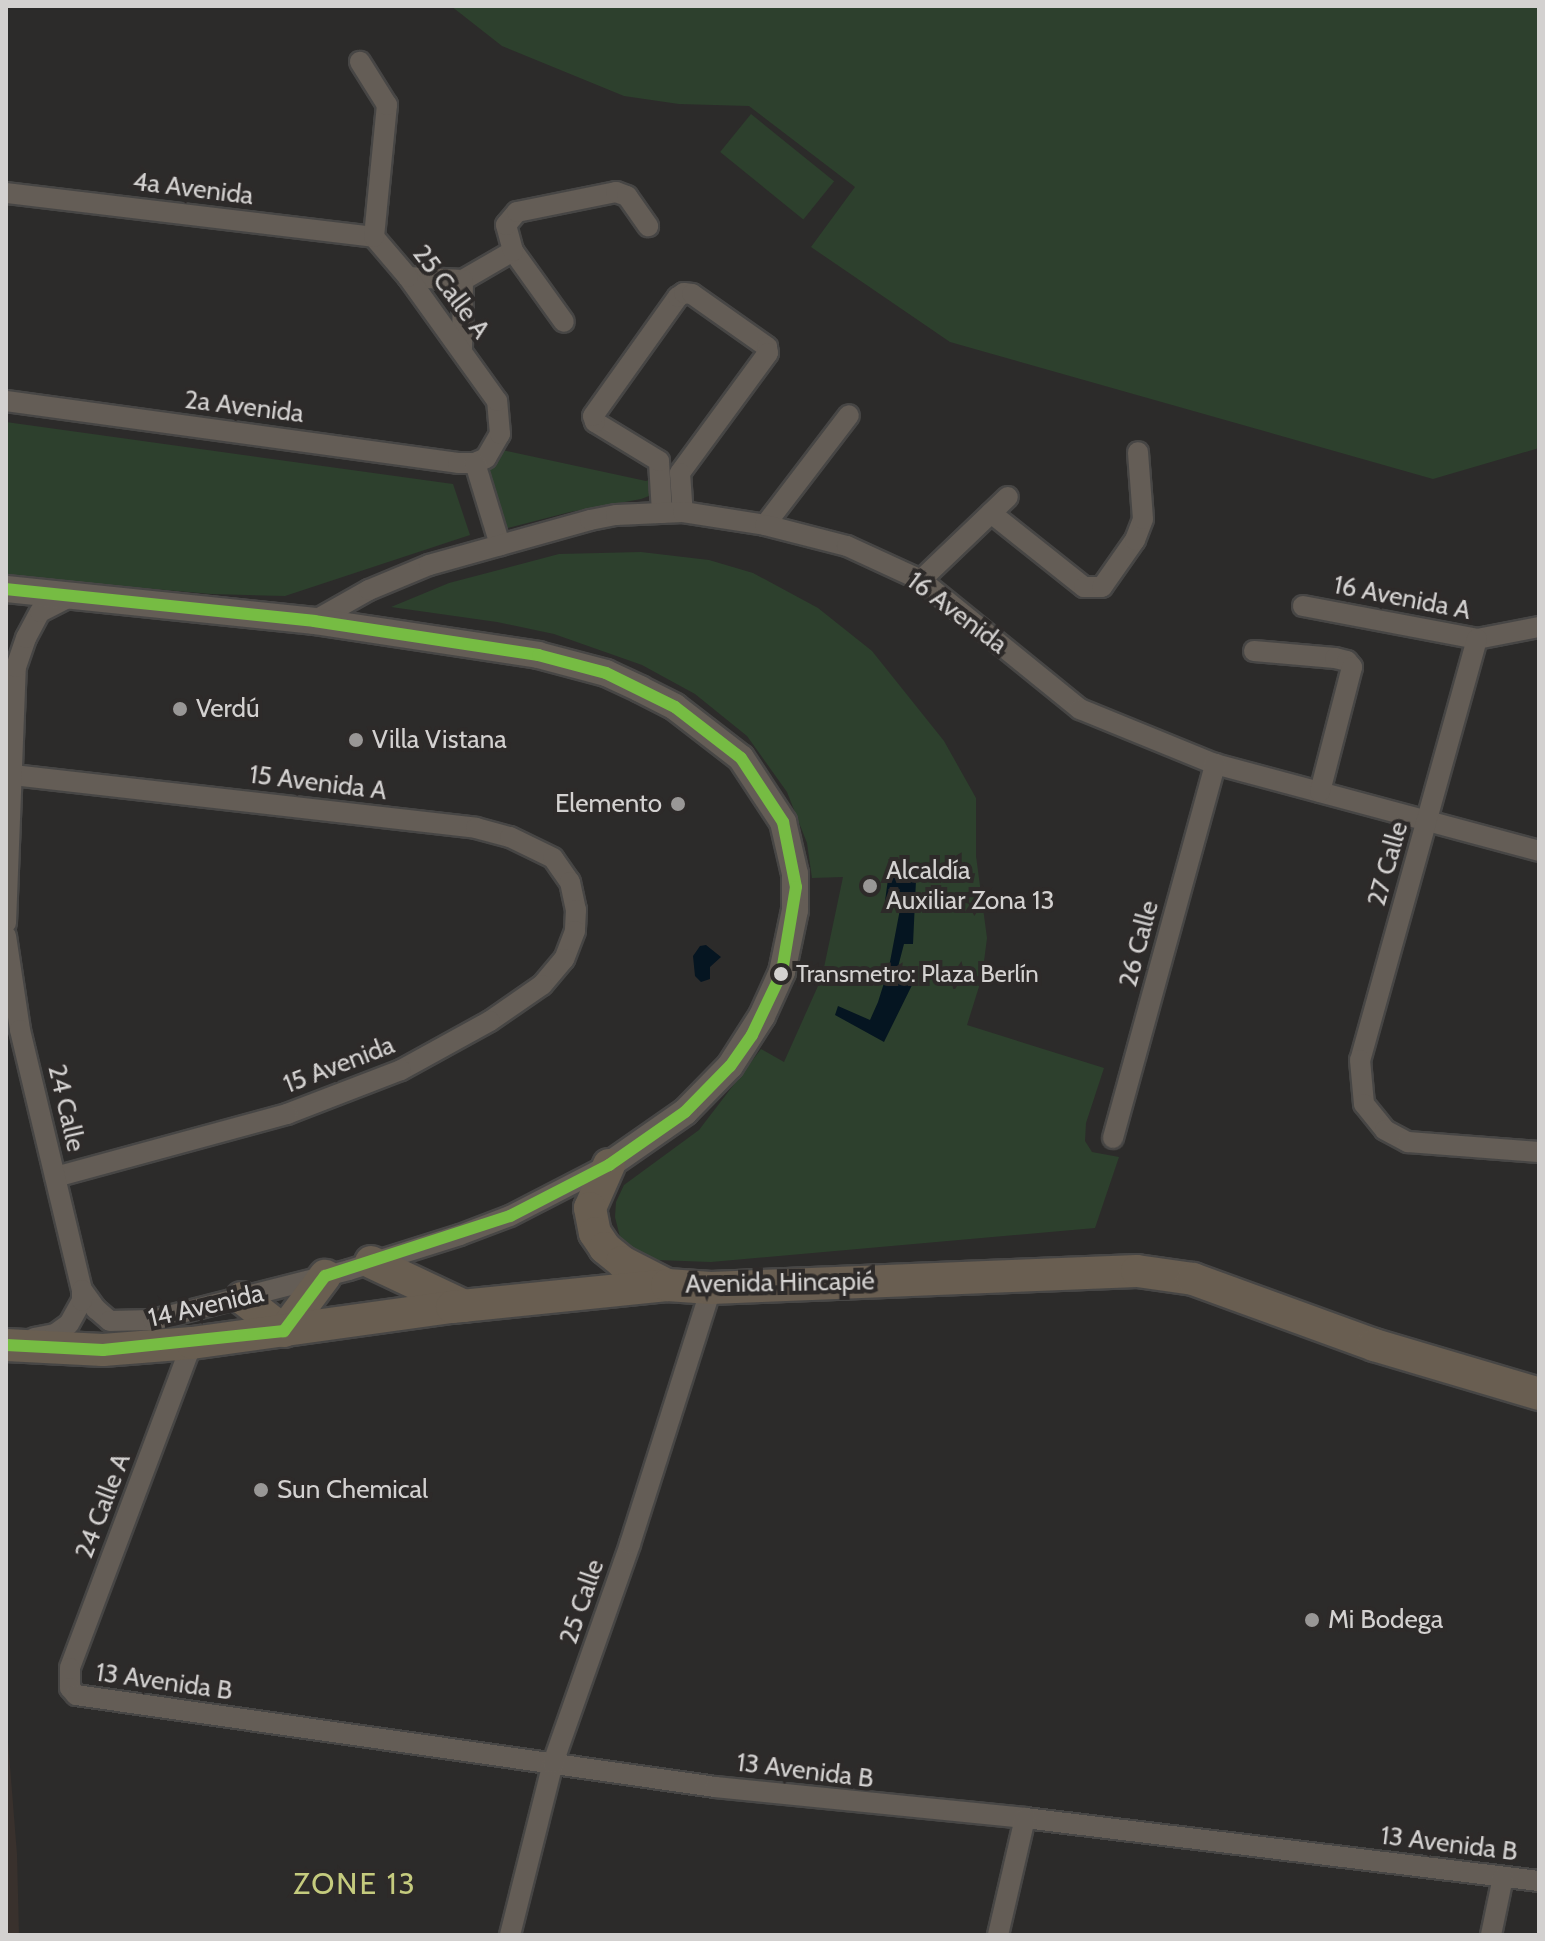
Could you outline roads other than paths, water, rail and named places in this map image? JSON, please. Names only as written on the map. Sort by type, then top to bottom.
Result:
[{"type":"main road","points":[[609,1165],[590,1208],[595,1233],[605,1248],[622,1262],[667,1285]]},
{"type":"main road","points":[[371,1262],[464,1306]]},
{"type":"main road","name":"Avenida Hincapié","points":[[6,1345],[103,1350],[192,1343],[464,1306],[667,1285],[711,1288],[1137,1271],[1193,1279],[1397,1353],[1539,1394]]},
{"type":"main road","points":[[242,1298],[284,1331],[325,1276]]},
{"type":"street","name":"25 Calle A","points":[[360,62],[387,105],[374,237],[462,350],[491,391],[501,413],[497,443],[486,458],[475,463]]},
{"type":"street","points":[[564,322],[513,251],[505,230],[512,215],[611,192],[627,196],[648,226]]},
{"type":"street","name":"4a Avenida","points":[[6,193],[374,237]]},
{"type":"street","points":[[408,277],[463,280],[513,251]]},
{"type":"street","points":[[462,350],[463,280]]},
{"type":"street","points":[[684,293],[692,294],[742,329],[767,347],[768,353],[680,473],[672,512],[659,461],[595,422],[593,416],[678,297],[684,293]]},
{"type":"street","name":"2a Avenida","points":[[6,401],[475,463]]},
{"type":"street","points":[[765,525],[849,415]]},
{"type":"street","points":[[991,513],[1084,587],[1102,587],[1135,540],[1143,519],[1138,452]]},
{"type":"street","points":[[475,463],[500,545]]},
{"type":"street","points":[[921,580],[1008,497]]},
{"type":"street","name":"16 Avenida","points":[[314,621],[369,590],[429,565],[616,515],[672,512],[765,525],[847,546],[921,580],[1080,709],[1215,764],[1539,851]]},
{"type":"street","points":[[6,589],[314,621]]},
{"type":"street","points":[[6,923],[16,667],[40,612],[55,601],[78,595]]},
{"type":"street","name":"16 Avenida A","points":[[1303,606],[1477,639],[1539,627]]},
{"type":"street","name":"14 Avenida","points":[[110,1321],[153,1320],[371,1262],[510,1216],[609,1165],[685,1112],[730,1066],[752,1035],[782,972],[795,910],[795,874],[783,822],[741,758],[709,731],[675,707],[606,673],[538,655],[314,621]]},
{"type":"street","name":"27 Calle","points":[[1477,639],[1360,1060],[1364,1104],[1385,1130],[1408,1142],[1539,1152]]},
{"type":"street","points":[[6,643],[16,667]]},
{"type":"street","points":[[1254,651],[1335,658],[1347,661],[1352,667],[1320,792]]},
{"type":"street","name":"26 Calle","points":[[1113,1138],[1215,764]]},
{"type":"street","name":"15 Avenida A","points":[[13,775],[476,828],[510,837],[553,858],[570,882],[576,910]]},
{"type":"street","name":"15 Avenida","points":[[55,1177],[287,1114],[401,1070],[490,1021],[542,985],[564,959],[575,931],[576,910]]},
{"type":"street","name":"24 Calle","points":[[6,936],[13,994],[82,1290],[110,1321]]},
{"type":"street","name":"25 Calle","points":[[510,1935],[553,1763],[630,1544],[711,1288]]},
{"type":"street","points":[[6,1345],[55,1334],[69,1324],[82,1301],[82,1290]]},
{"type":"street","name":"24 Calle A","points":[[70,1688],[70,1668],[192,1343]]},
{"type":"street","name":"13 Avenida B","points":[[70,1688],[76,1695],[89,1698],[745,1791],[1025,1818],[1539,1881]]},
{"type":"street","points":[[998,1935],[1025,1818]]},
{"type":"street","points":[[1491,1935],[1503,1877]]},
{"type":"water","points":[[889,872],[916,880],[913,944],[904,944],[898,967],[917,975],[884,1042],[835,1015],[838,1006],[870,1020],[878,1002],[889,967],[901,904],[885,901]]},
{"type":"water","points":[[706,945],[721,957],[710,967],[710,979],[701,982],[695,976],[693,956],[700,946]]},
{"type":"place","name":"Verdú","points":[[180,709]]},
{"type":"place","name":"Villa Vistana","points":[[356,740]]},
{"type":"place","name":"Elemento","points":[[678,804]]},
{"type":"place","name":"Alcaldía Auxiliar Zona 13","points":[[870,886]]},
{"type":"place","name":"Transmetro: Plaza Berlín","points":[[781,974]]},
{"type":"place","name":"Sun Chemical","points":[[261,1490]]},
{"type":"place","name":"Mi Bodega","points":[[1312,1620]]},
{"type":"district","name":"ZONE 13","points":[[355,1884]]}]
